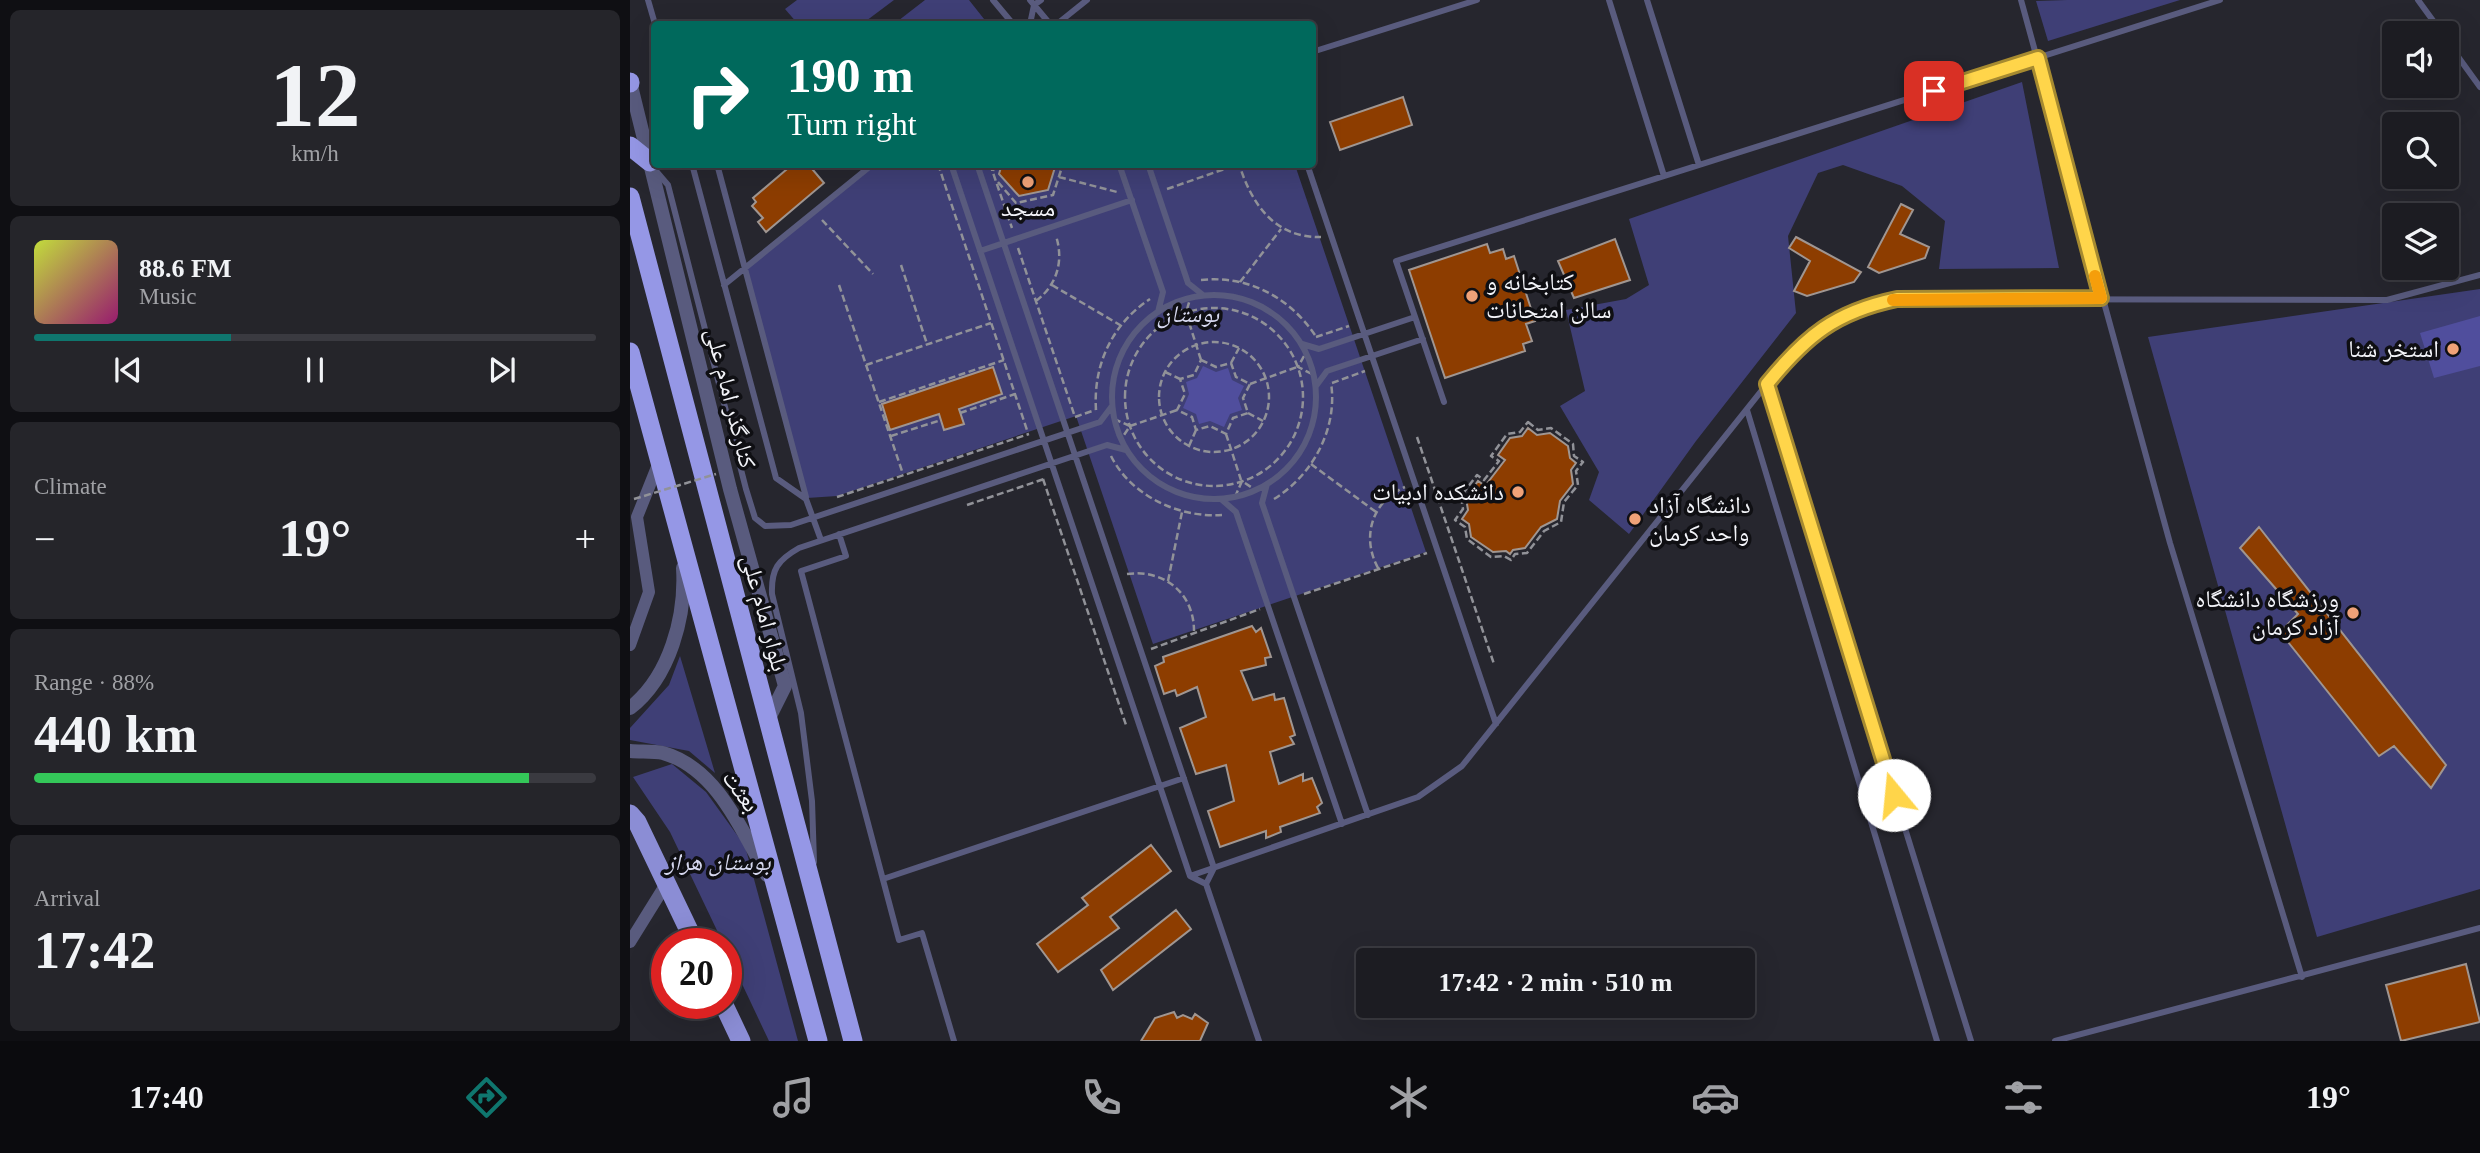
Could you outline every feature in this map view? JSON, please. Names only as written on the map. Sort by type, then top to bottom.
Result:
[{"type":"highway","points":[[630,146],[650,162]]},
{"type":"highway","name":"بلوار امام علی","points":[[630,197],[853,1041]]},
{"type":"highway","points":[[630,352],[681,545],[782,901],[818,1041]]},
{"type":"main road","points":[[630,814],[637,822],[688,928]]},
{"type":"main road","points":[[731,1019],[741,1041]]},
{"type":"street","name":"کنارگذر امام علی","points":[[630,82],[651,166]]},
{"type":"street","name":"کنارگذر امام علی","points":[[651,168],[730,489],[785,686],[768,720]]},
{"type":"street","points":[[630,645],[649,592],[637,517],[659,462]]},
{"type":"street","points":[[630,708],[653,686],[670,648],[685,598],[681,545]]},
{"type":"street","name":"بعثت","points":[[630,751],[663,753],[694,767],[725,802],[782,901]]},
{"type":"street","points":[[630,942],[666,884]]},
{"type":"lane","points":[[648,0],[654,21]]},
{"type":"lane","points":[[993,0],[1010,21]]},
{"type":"lane","points":[[1032,3],[1041,0]]},
{"type":"lane","points":[[1061,21],[1087,0]]},
{"type":"lane","points":[[1442,0],[1446,10]]},
{"type":"lane","points":[[1316,51],[1477,0]]},
{"type":"lane","points":[[1609,0],[1664,176]]},
{"type":"lane","points":[[1647,0],[1699,165]]},
{"type":"lane","points":[[2021,0],[2170,543],[2302,977]]},
{"type":"lane","points":[[1444,402],[1396,261],[2220,0]]},
{"type":"lane","points":[[2418,0],[2433,21]]},
{"type":"lane","points":[[1030,21],[1032,3]]},
{"type":"lane","points":[[1032,3],[1047,21]]},
{"type":"lane","points":[[2459,58],[2480,87]]},
{"type":"lane","points":[[654,168],[668,186],[755,519],[765,526],[791,525],[1068,433],[1100,422],[1112,407]]},
{"type":"lane","points":[[693,168],[776,478],[806,499]]},
{"type":"lane","points":[[718,168],[806,499],[821,540]]},
{"type":"lane","points":[[724,285],[868,168]]},
{"type":"lane","points":[[952,168],[1191,876],[1206,884],[1259,1041]]},
{"type":"lane","points":[[978,168],[1214,868],[1206,884]]},
{"type":"lane","points":[[1120,168],[1163,292],[1158,312]]},
{"type":"lane","points":[[1149,168],[1188,283],[1203,295]]},
{"type":"lane","points":[[1308,168],[1496,724]]},
{"type":"lane","points":[[980,251],[1132,200]]},
{"type":"lane","points":[[1191,876],[1419,797],[1462,766],[1794,350],[1816,331],[1868,305],[1897,299],[2386,300],[2480,275]]},
{"type":"lane","points":[[1203,295],[1235,296],[1264,307],[1282,320],[1308,349],[1316,386],[1314,417],[1308,437],[1291,464],[1256,490],[1221,499],[1187,496],[1167,487],[1140,468],[1119,444],[1112,407],[1112,384],[1122,353],[1133,334],[1170,304],[1203,295]]},
{"type":"lane","points":[[1308,349],[1320,348],[1415,317]]},
{"type":"lane","points":[[1316,386],[1327,371],[1423,339]]},
{"type":"lane","points":[[1767,384],[1971,1041]]},
{"type":"lane","points":[[1746,410],[1937,1041]]},
{"type":"lane","points":[[815,897],[812,801],[801,713],[772,594],[771,573],[782,558],[821,540],[1075,455],[1119,444]]},
{"type":"lane","points":[[1267,484],[1262,503],[1368,815]]},
{"type":"lane","points":[[1221,499],[1236,512],[1342,824]]},
{"type":"lane","points":[[839,534],[846,556],[801,571],[899,940],[922,933],[954,1041]]},
{"type":"lane","points":[[883,879],[1184,778]]},
{"type":"lane","points":[[2055,1041],[2480,928]]},
{"type":"path","points":[[938,168],[1028,433]]},
{"type":"path","points":[[993,168],[1012,229],[1023,225]]},
{"type":"path","points":[[996,180],[1016,203],[1053,195],[1062,168]]},
{"type":"path","points":[[1166,189],[1227,168]]},
{"type":"path","points":[[1241,168],[1258,207],[1282,229],[1305,237],[1321,237]]},
{"type":"path","points":[[1059,177],[1119,193],[1107,197]]},
{"type":"path","points":[[814,212],[873,274]]},
{"type":"path","points":[[1037,301],[1052,285],[1060,258],[1052,227]]},
{"type":"path","points":[[1240,282],[1282,229]]},
{"type":"path","points":[[1016,239],[1075,417]]},
{"type":"path","points":[[901,265],[927,344]]},
{"type":"path","points":[[1194,288],[1197,280],[1240,282],[1274,295],[1293,309],[1316,337],[1298,367],[1250,384],[1243,398],[1248,413],[1263,421]]},
{"type":"path","points":[[839,285],[903,475]]},
{"type":"path","points":[[1052,285],[1120,325]]},
{"type":"path","points":[[1130,426],[1096,410],[1097,376],[1104,355],[1120,325],[1154,296],[1186,313]]},
{"type":"path","points":[[1166,372],[1180,379],[1194,375],[1201,360],[1186,313],[1191,297]]},
{"type":"path","points":[[1223,309],[1258,320],[1286,345],[1298,367],[1303,405],[1296,430],[1275,461],[1241,481],[1205,485],[1169,474],[1141,449],[1130,426],[1126,389],[1137,353],[1153,333],[1186,313],[1223,309]]},
{"type":"path","points":[[866,365],[991,323]]},
{"type":"path","points":[[1218,342],[1239,348],[1255,360],[1266,378],[1269,400],[1263,421],[1250,438],[1231,449],[1209,452],[1189,446],[1172,433],[1162,415],[1159,393],[1166,372],[1178,356],[1196,345],[1218,342]]},
{"type":"path","points":[[1201,360],[1216,367],[1231,363],[1239,348]]},
{"type":"path","points":[[878,402],[1004,360]]},
{"type":"path","points":[[1231,363],[1236,377],[1250,384]]},
{"type":"path","points":[[1298,367],[1314,374]]},
{"type":"path","points":[[1264,496],[1271,500],[1280,495],[1311,464],[1323,443],[1331,407],[1331,383],[1322,378]]},
{"type":"path","points":[[1177,410],[1185,394],[1180,379]]},
{"type":"path","points":[[960,413],[1015,394]]},
{"type":"path","points":[[1189,446],[1196,430],[1192,417],[1177,410],[1130,426],[1111,457],[1133,484],[1151,498],[1183,511],[1228,514],[1241,481],[1226,433],[1233,418],[1248,413]]},
{"type":"path","points":[[890,436],[941,420]]},
{"type":"path","points":[[1528,422],[1538,430],[1552,428],[1573,444],[1574,456],[1583,462],[1576,471],[1578,485],[1564,502],[1561,522],[1544,531],[1527,552],[1515,554],[1511,560],[1504,556],[1491,557],[1467,539],[1465,527],[1455,520],[1463,509],[1461,496],[1477,475],[1484,480],[1499,461],[1491,456],[1507,434],[1520,432],[1528,422]]},
{"type":"path","points":[[1196,430],[1210,426],[1226,433]]},
{"type":"path","points":[[1418,437],[1494,664]]},
{"type":"path","points":[[1311,464],[1376,512]]},
{"type":"path","points":[[634,499],[716,474]]},
{"type":"path","points":[[1241,481],[1256,490]]},
{"type":"path","points":[[1379,569],[1370,541],[1376,512],[1392,494],[1405,487]]},
{"type":"path","points":[[1168,581],[1183,511]]},
{"type":"path","points":[[1299,583],[1303,595],[1454,544]]},
{"type":"path","points":[[1121,575],[1149,574],[1168,581],[1188,603],[1194,631]]},
{"type":"path","points":[[1144,652],[1194,631],[1260,609]]},
{"type":"green space","points":[[797,0],[894,0],[866,21],[795,21],[785,9]]},
{"type":"green space","points":[[925,0],[969,0],[986,21],[898,21]]},
{"type":"green space","points":[[2180,0],[2048,41],[2036,1]]},
{"type":"green space","points":[[2022,82],[2059,268],[1939,269],[1945,221],[1902,186],[1843,165],[1818,173],[1788,236],[1796,313],[1696,441],[1629,534],[1589,500],[1599,472],[1560,406],[1585,391],[1566,310],[1626,299],[1649,285],[1629,219]]},
{"type":"green space","name":"بوستان","points":[[871,168],[1296,168],[1426,552],[1153,644],[1076,416],[837,496],[807,498],[746,269]]},
{"type":"green space","name":"ورزشگاه دانشگاه آزاد کرمان","points":[[2480,289],[2480,889],[2317,937],[2148,337]]},
{"type":"green space","points":[[680,656],[715,773],[689,751],[630,740],[630,728],[669,685]]},
{"type":"green space","name":"بوستان هراز","points":[[672,764],[706,792],[745,846],[798,1041],[769,1041],[742,984],[742,928],[716,928],[670,832],[633,777]]},
{"type":"shaded area","name":"استخر شنا","points":[[2480,316],[2480,366],[2434,378],[2420,333]]},
{"type":"shaded area","points":[[1203,366],[1216,372],[1228,368],[1232,380],[1244,386],[1238,398],[1242,410],[1230,414],[1224,427],[1210,421],[1199,424],[1196,414],[1183,408],[1189,394],[1186,382],[1197,378]]},
{"type":"building","points":[[1403,97],[1412,125],[1340,150],[1330,122]]},
{"type":"building","points":[[788,168],[811,168],[824,183],[766,232],[758,222],[763,218],[752,206],[756,202],[753,198]]},
{"type":"building","name":"مسجد","points":[[1001,168],[1055,168],[1048,190],[1019,196],[999,174]]},
{"type":"building","points":[[1901,204],[1913,210],[1900,234],[1929,247],[1925,258],[1879,273],[1868,267]]},
{"type":"building","points":[[1796,237],[1861,272],[1854,282],[1807,296],[1794,291],[1810,261],[1789,248]]},
{"type":"building","points":[[1615,239],[1630,280],[1574,298],[1558,261]]},
{"type":"building","name":"کتابخانه و سالن امتحانات","points":[[1487,244],[1490,253],[1503,249],[1506,259],[1514,256],[1535,321],[1526,324],[1532,341],[1523,344],[1525,351],[1445,378],[1409,270]]},
{"type":"building","points":[[993,367],[1002,394],[959,409],[964,424],[944,430],[939,414],[890,430],[882,404]]},
{"type":"building","name":"دانشکده ادبیات","points":[[1528,428],[1537,435],[1550,433],[1568,446],[1570,458],[1576,463],[1571,470],[1573,484],[1560,501],[1557,519],[1541,527],[1525,548],[1513,550],[1510,554],[1506,551],[1493,552],[1471,537],[1469,524],[1462,519],[1468,510],[1466,498],[1478,481],[1485,486],[1505,460],[1498,455],[1510,438],[1522,436]]},
{"type":"building","points":[[2259,527],[2446,765],[2431,788],[2394,746],[2379,756],[2280,632],[2298,614],[2240,548]]},
{"type":"building","points":[[1252,626],[1256,632],[1261,628],[1271,657],[1265,658],[1266,665],[1241,671],[1253,700],[1274,694],[1275,700],[1284,698],[1295,735],[1290,737],[1294,744],[1270,752],[1279,784],[1303,774],[1303,781],[1312,778],[1322,803],[1317,807],[1320,813],[1280,827],[1281,832],[1266,838],[1266,831],[1220,847],[1208,811],[1234,801],[1226,765],[1196,774],[1180,728],[1206,717],[1197,687],[1177,696],[1175,690],[1164,694],[1155,666],[1164,662],[1163,657]]},
{"type":"building","points":[[1151,845],[1171,871],[1110,917],[1119,928],[1058,972],[1037,944],[1088,905],[1082,898]]},
{"type":"building","points":[[1176,910],[1191,929],[1113,990],[1101,970]]},
{"type":"building","points":[[2466,964],[2480,1022],[2401,1041],[2386,985]]},
{"type":"building","points":[[1174,1012],[1177,1018],[1183,1015],[1192,1019],[1195,1014],[1208,1023],[1200,1041],[1141,1041],[1155,1018]]},
{"type":"slow traffic","points":[[1893,300],[2101,298],[2095,276]]},
{"type":"place","name":"مسجد","points":[[1028,182]]},
{"type":"place","name":"کتابخانه و سالن امتحانات","points":[[1472,296]]},
{"type":"place","name":"استخر شنا","points":[[2453,349]]},
{"type":"place","name":"دانشکده ادبیات","points":[[1518,492]]},
{"type":"place","name":"دانشگاه آزاد واحد کرمان","points":[[1635,519]]},
{"type":"place","name":"ورزشگاه دانشگاه آزاد کرمان","points":[[2353,613]]},
{"type":"route","points":[[1894,795],[1767,384],[1794,350],[1816,331],[1841,316],[1868,305],[1897,299],[2101,298],[2038,58],[1934,91]]}]
